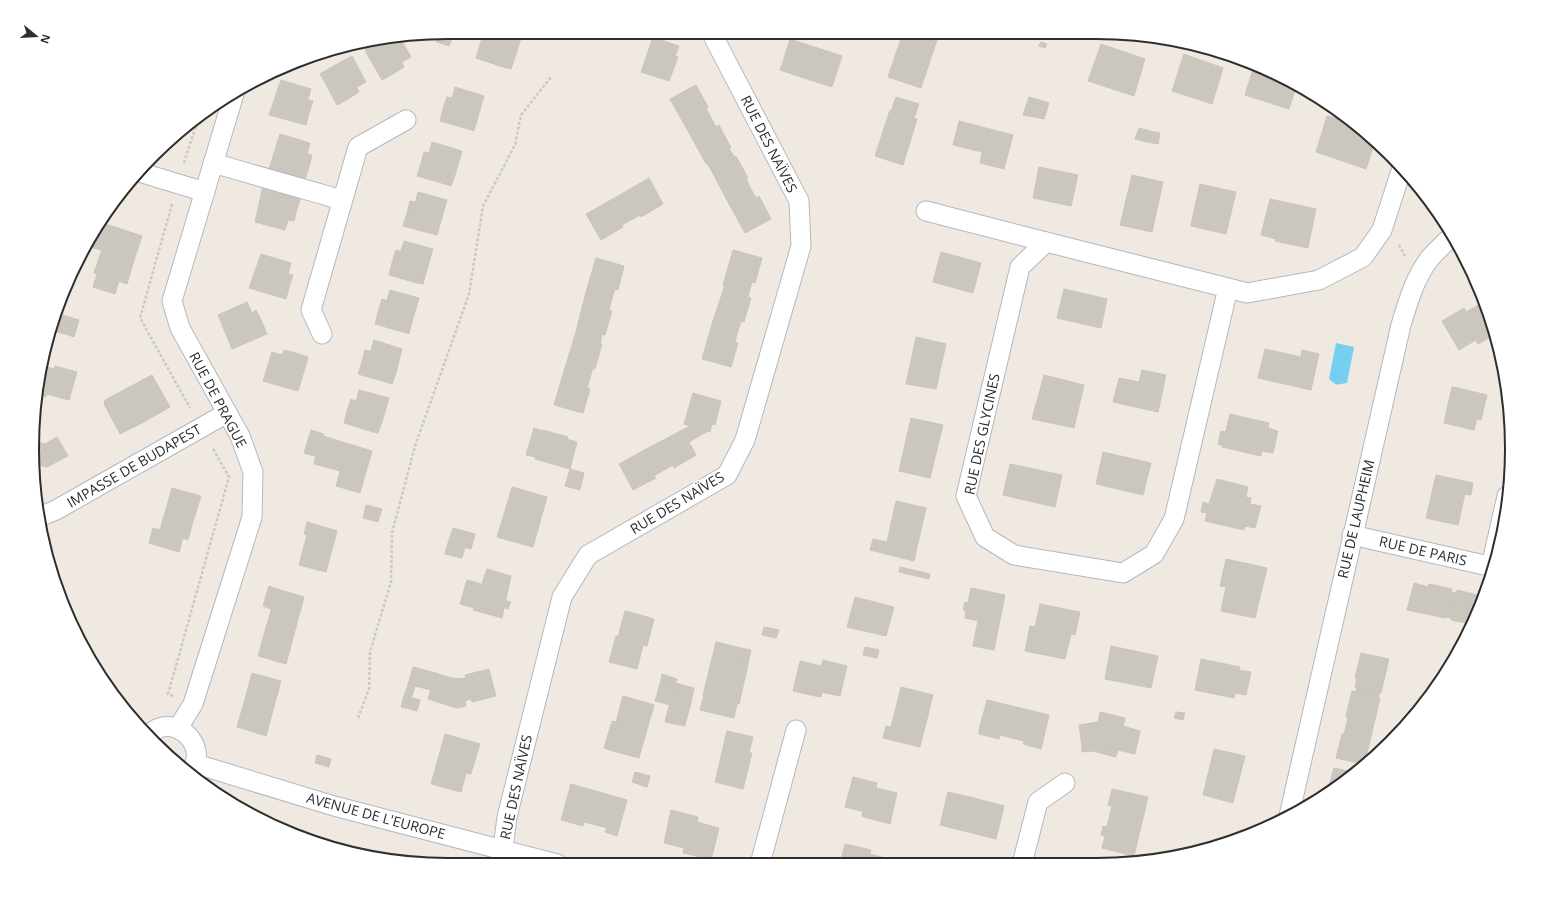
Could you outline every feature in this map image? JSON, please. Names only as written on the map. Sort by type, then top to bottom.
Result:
[{"type":"street","name":"RUE DES NAÏVES","points":[[502,857],[507,816],[562,597],[588,555],[727,475],[745,440],[801,246],[799,201],[715,39]]},
{"type":"street","name":"RUE DE PRAGUE","points":[[178,728],[193,704],[252,517],[253,472],[240,436],[180,328],[172,301],[232,101]]},
{"type":"street","points":[[322,334],[311,310],[358,147],[406,120]]},
{"type":"street","points":[[213,163],[342,200]]},
{"type":"street","points":[[145,174],[205,192]]},
{"type":"street","points":[[926,211],[1247,293],[1319,280],[1363,257],[1382,230],[1400,175]]},
{"type":"street","name":"RUE DE LAUPHEIM","points":[[1291,808],[1401,326],[1411,292],[1430,258],[1448,240]]},
{"type":"street","name":"RUE DES GLYCINES","points":[[1046,242],[1020,267],[966,496],[985,537],[1014,555],[1122,573],[1154,554],[1174,519],[1228,288]]},
{"type":"street","name":"IMPASSE DE BUDAPEST","points":[[45,515],[56,510],[227,413]]},
{"type":"street","name":"RUE DE PARIS","points":[[1352,535],[1487,566]]},
{"type":"street","points":[[154,733],[160,728],[170,727],[178,728],[187,733],[193,740],[196,750],[192,768]]},
{"type":"street","points":[[762,858],[796,730]]},
{"type":"street","name":"AVENUE DE L'EUROPE","points":[[195,770],[334,806],[502,857]]},
{"type":"street","points":[[1024,858],[1038,802],[1066,783]]},
{"type":"path","points":[[358,718],[369,689],[370,652],[391,582],[392,534],[415,446],[469,294],[483,206],[515,145],[521,115],[551,77]]},
{"type":"path","points":[[1382,230],[1399,245],[1408,262],[1423,271]]},
{"type":"water","points":[[1336,343],[1354,347],[1347,383],[1335,384],[1329,379]]},
{"type":"building","points":[[436,39],[452,39],[449,46],[437,42]]},
{"type":"building","points":[[482,39],[521,39],[513,63],[502,60],[500,66],[476,58]]},
{"type":"building","points":[[652,39],[659,39],[679,46],[675,56],[678,57],[669,81],[641,72]]},
{"type":"building","points":[[790,39],[842,56],[832,87],[807,79],[809,73],[782,65]]},
{"type":"building","points":[[901,39],[904,40],[899,57],[895,56]]},
{"type":"building","points":[[904,39],[937,39],[921,88],[888,77],[895,56],[899,57]]},
{"type":"building","points":[[403,42],[411,57],[390,69],[393,74],[382,80],[367,54],[378,48],[377,46]]},
{"type":"building","points":[[1041,42],[1047,44],[1045,48],[1039,46]]},
{"type":"building","points":[[1101,44],[1145,59],[1134,96],[1088,81]]},
{"type":"building","points":[[377,46],[378,48],[367,54],[365,49]]},
{"type":"building","points":[[1184,54],[1223,68],[1212,104],[1172,91]]},
{"type":"building","points":[[352,56],[366,82],[345,94],[348,99],[337,105],[323,79],[333,73],[330,68]]},
{"type":"building","points":[[502,60],[513,63],[511,69],[500,66]]},
{"type":"building","points":[[402,63],[404,67],[393,74],[390,69]]},
{"type":"building","points":[[782,65],[809,73],[807,79],[780,70]]},
{"type":"building","points":[[330,68],[333,73],[323,79],[320,74]]},
{"type":"building","points":[[1253,70],[1295,91],[1289,109],[1245,95]]},
{"type":"building","points":[[281,80],[311,89],[304,112],[309,113],[306,125],[269,115]]},
{"type":"building","points":[[696,85],[708,107],[706,108],[711,118],[688,131],[670,99]]},
{"type":"building","points":[[455,87],[484,96],[477,120],[472,118],[468,129],[440,121],[443,109],[449,110]]},
{"type":"building","points":[[357,88],[359,92],[348,99],[345,94]]},
{"type":"building","points":[[447,97],[452,98],[449,110],[443,109]]},
{"type":"building","points":[[896,97],[919,104],[914,118],[917,119],[903,165],[875,156],[890,110],[891,111]]},
{"type":"building","points":[[1029,97],[1040,100],[1034,117],[1023,115]]},
{"type":"building","points":[[308,100],[313,101],[309,113],[304,112]]},
{"type":"building","points":[[1040,100],[1049,103],[1044,119],[1034,117]]},
{"type":"building","points":[[1327,116],[1338,119],[1373,148],[1366,169],[1316,152]]},
{"type":"building","points":[[472,118],[477,120],[474,131],[468,129]]},
{"type":"building","points":[[711,118],[716,127],[719,125],[732,153],[709,166],[705,162],[688,131]]},
{"type":"building","points":[[959,121],[1013,135],[1004,169],[980,163],[982,152],[953,145]]},
{"type":"building","points":[[1139,128],[1150,131],[1147,142],[1135,139]]},
{"type":"building","points":[[1150,131],[1160,133],[1158,144],[1147,142]]},
{"type":"building","points":[[280,134],[310,143],[304,166],[309,167],[305,179],[269,169]]},
{"type":"building","points":[[432,142],[462,151],[455,175],[449,173],[445,184],[417,176],[421,164],[426,166]]},
{"type":"building","points":[[424,152],[429,153],[426,166],[421,164]]},
{"type":"building","points":[[732,153],[734,157],[736,156],[748,178],[746,179],[751,189],[728,202],[709,166]]},
{"type":"building","points":[[307,154],[312,155],[309,167],[304,166]]},
{"type":"building","points":[[1039,167],[1078,175],[1071,206],[1033,198]]},
{"type":"building","points":[[449,173],[455,175],[451,186],[445,184]]},
{"type":"building","points":[[1132,175],[1163,182],[1152,232],[1120,225]]},
{"type":"building","points":[[649,178],[663,204],[641,217],[640,215],[631,220],[618,196]]},
{"type":"building","points":[[1200,184],[1236,192],[1226,234],[1204,229],[1206,223],[1192,220]]},
{"type":"building","points":[[263,186],[301,197],[297,209],[292,207],[285,230],[255,222]]},
{"type":"building","points":[[751,189],[756,198],[759,196],[771,219],[745,233],[728,202]]},
{"type":"building","points":[[418,192],[447,200],[437,235],[403,226],[407,213],[412,215]]},
{"type":"building","points":[[618,196],[631,220],[622,225],[623,227],[601,240],[586,214]]},
{"type":"building","points":[[1270,199],[1316,209],[1308,248],[1275,241],[1276,239],[1261,235]]},
{"type":"building","points":[[410,201],[415,202],[412,215],[407,213]]},
{"type":"building","points":[[292,207],[297,209],[294,221],[288,220]]},
{"type":"building","points":[[1192,220],[1206,223],[1204,229],[1191,226]]},
{"type":"building","points":[[106,225],[112,226],[105,250],[92,248]]},
{"type":"building","points":[[112,226],[142,236],[134,260],[129,258],[121,282],[94,273],[102,249],[105,250]]},
{"type":"building","points":[[404,241],[433,249],[426,273],[420,271],[417,283],[389,275],[392,263],[397,264]]},
{"type":"building","points":[[396,250],[401,252],[397,264],[392,263]]},
{"type":"building","points":[[733,250],[762,258],[755,283],[752,282],[749,292],[723,285]]},
{"type":"building","points":[[941,252],[981,263],[973,293],[933,282]]},
{"type":"building","points":[[261,254],[291,263],[285,286],[289,287],[286,299],[249,288]]},
{"type":"building","points":[[129,258],[134,260],[127,284],[121,282]]},
{"type":"building","points":[[596,258],[624,266],[618,290],[615,289],[612,299],[586,292]]},
{"type":"building","points":[[420,271],[426,273],[423,284],[417,283]]},
{"type":"building","points":[[97,274],[119,281],[115,294],[93,287]]},
{"type":"building","points":[[288,274],[293,275],[289,287],[285,286]]},
{"type":"building","points":[[725,285],[749,292],[748,297],[751,298],[744,322],[741,321],[738,331],[712,324]]},
{"type":"building","points":[[1064,289],[1107,299],[1101,328],[1057,318]]},
{"type":"building","points":[[390,290],[419,298],[412,322],[406,321],[403,332],[375,324],[378,312],[383,313]]},
{"type":"building","points":[[586,292],[612,299],[609,310],[612,311],[605,335],[602,334],[601,339],[576,332]]},
{"type":"building","points":[[382,299],[387,301],[383,313],[378,312]]},
{"type":"building","points":[[247,302],[257,324],[262,322],[267,334],[232,349],[218,315]]},
{"type":"building","points":[[1479,305],[1489,337],[1484,341],[1481,337],[1459,350],[1442,321],[1464,308],[1466,312]]},
{"type":"building","points":[[256,310],[262,322],[257,324],[252,313]]},
{"type":"building","points":[[62,315],[69,317],[65,334],[57,332]]},
{"type":"building","points":[[69,317],[79,320],[74,337],[65,334]]},
{"type":"building","points":[[406,321],[412,322],[409,334],[403,332]]},
{"type":"building","points":[[712,324],[738,331],[735,342],[738,343],[731,367],[702,359]]},
{"type":"building","points":[[576,332],[601,339],[600,344],[602,344],[595,369],[593,368],[590,378],[564,371]]},
{"type":"building","points":[[916,337],[946,344],[936,389],[906,384]]},
{"type":"building","points":[[1481,337],[1484,341],[1478,344],[1476,340]]},
{"type":"building","points":[[374,340],[402,349],[396,373],[390,371],[386,382],[358,374],[362,362],[367,364]]},
{"type":"building","points":[[1265,349],[1301,357],[1302,350],[1319,354],[1311,390],[1258,378]]},
{"type":"building","points":[[284,350],[296,353],[295,359],[282,355]]},
{"type":"building","points":[[365,350],[370,351],[367,364],[362,362]]},
{"type":"building","points":[[272,352],[295,359],[296,353],[308,357],[300,385],[288,382],[287,388],[263,381]]},
{"type":"building","points":[[55,366],[77,372],[69,400],[47,394],[46,397],[43,396],[47,367],[54,369]]},
{"type":"building","points":[[1142,370],[1166,375],[1158,412],[1113,402],[1119,378],[1139,382]]},
{"type":"building","points":[[390,371],[396,373],[392,384],[386,382]]},
{"type":"building","points":[[564,371],[590,378],[587,388],[590,389],[583,413],[554,405]]},
{"type":"building","points":[[152,375],[170,407],[144,422],[141,417],[118,430],[104,404],[105,400]]},
{"type":"building","points":[[1044,375],[1084,385],[1074,428],[1032,419]]},
{"type":"building","points":[[288,382],[300,385],[298,391],[287,388]]},
{"type":"building","points":[[1452,387],[1458,388],[1456,398],[1450,396]]},
{"type":"building","points":[[1458,388],[1487,395],[1482,416],[1478,415],[1474,430],[1444,423],[1450,396],[1456,398]]},
{"type":"building","points":[[359,390],[389,398],[382,422],[376,420],[373,432],[344,423],[347,411],[353,413]]},
{"type":"building","points":[[693,393],[721,401],[715,425],[712,424],[710,432],[684,424]]},
{"type":"building","points":[[351,399],[356,401],[353,413],[347,411]]},
{"type":"building","points":[[1230,414],[1269,423],[1268,428],[1278,431],[1273,453],[1262,451],[1261,456],[1222,447]]},
{"type":"building","points":[[1478,415],[1482,416],[1481,420],[1477,419]]},
{"type":"building","points":[[141,417],[144,422],[120,434],[118,430]]},
{"type":"building","points":[[911,418],[943,425],[930,478],[899,471]]},
{"type":"building","points":[[376,420],[382,422],[378,433],[373,432]]},
{"type":"building","points":[[690,426],[708,431],[689,442],[696,455],[674,468],[673,465],[664,470],[650,447]]},
{"type":"building","points":[[534,428],[543,431],[536,457],[526,455]]},
{"type":"building","points":[[311,430],[324,434],[323,436],[372,451],[360,493],[336,486],[342,464],[304,453]]},
{"type":"building","points":[[543,430],[568,437],[567,439],[577,442],[570,469],[535,459]]},
{"type":"building","points":[[1221,431],[1226,432],[1222,445],[1218,444]]},
{"type":"building","points":[[57,437],[68,456],[47,467],[40,465],[41,456],[39,456],[39,443],[45,444]]},
{"type":"building","points":[[650,447],[664,470],[654,476],[656,478],[633,490],[619,464]]},
{"type":"building","points":[[1103,452],[1151,463],[1143,495],[1096,484]]},
{"type":"building","points":[[316,456],[342,464],[340,471],[314,464]]},
{"type":"building","points":[[1010,464],[1062,475],[1055,507],[1003,495]]},
{"type":"building","points":[[570,469],[584,473],[580,490],[565,486]]},
{"type":"building","points":[[1436,475],[1473,483],[1471,495],[1465,494],[1458,525],[1426,518]]},
{"type":"building","points":[[1217,479],[1248,487],[1246,497],[1251,498],[1250,504],[1261,506],[1255,528],[1245,526],[1244,530],[1205,521],[1207,513],[1201,512],[1203,502],[1209,504]]},
{"type":"building","points":[[512,487],[516,488],[508,513],[505,511]]},
{"type":"building","points":[[172,488],[201,496],[192,525],[187,523],[179,552],[149,543],[153,528],[160,530]]},
{"type":"building","points":[[516,488],[543,496],[529,546],[497,537],[505,511],[508,513]]},
{"type":"building","points":[[543,496],[547,497],[533,547],[529,546]]},
{"type":"building","points":[[896,501],[926,508],[914,561],[870,550],[873,539],[887,542]]},
{"type":"building","points":[[366,505],[382,509],[378,522],[363,518]]},
{"type":"building","points":[[307,522],[337,531],[326,572],[299,565],[307,535],[304,534]]},
{"type":"building","points":[[187,523],[192,525],[188,540],[183,538]]},
{"type":"building","points":[[453,528],[475,534],[471,549],[448,543]]},
{"type":"building","points":[[448,543],[465,547],[462,558],[445,554]]},
{"type":"building","points":[[1226,559],[1267,568],[1255,618],[1221,611],[1226,587],[1220,586]]},
{"type":"building","points":[[900,567],[930,574],[929,579],[899,572]]},
{"type":"building","points":[[487,569],[511,576],[502,618],[473,610]]},
{"type":"building","points":[[467,580],[481,584],[474,608],[460,604]]},
{"type":"building","points":[[1414,583],[1428,587],[1429,584],[1452,589],[1445,618],[1407,610]]},
{"type":"building","points":[[269,586],[277,589],[271,609],[263,606]]},
{"type":"building","points":[[971,588],[1005,595],[999,625],[965,618],[966,611],[963,610],[965,602],[968,603]]},
{"type":"building","points":[[277,589],[304,597],[286,664],[258,656]]},
{"type":"building","points":[[1457,590],[1478,595],[1466,623],[1451,620]]},
{"type":"building","points":[[1451,592],[1457,593],[1451,618],[1446,617]]},
{"type":"building","points":[[855,597],[894,607],[886,636],[847,627]]},
{"type":"building","points":[[506,601],[511,602],[508,609],[505,608]]},
{"type":"building","points":[[1040,604],[1080,612],[1075,635],[1071,634],[1065,659],[1025,651],[1030,626],[1035,627]]},
{"type":"building","points":[[625,611],[630,612],[622,638],[618,637]]},
{"type":"building","points":[[630,612],[654,619],[647,646],[643,645],[637,669],[609,662],[616,636],[622,638]]},
{"type":"building","points":[[978,621],[999,625],[996,640],[975,635]]},
{"type":"building","points":[[764,627],[779,630],[776,638],[762,635]]},
{"type":"building","points":[[975,635],[996,640],[994,650],[973,646]]},
{"type":"building","points":[[716,642],[741,648],[735,676],[745,678],[739,704],[703,695]]},
{"type":"building","points":[[1111,646],[1158,656],[1151,688],[1105,679]]},
{"type":"building","points":[[865,647],[879,650],[877,658],[863,655]]},
{"type":"building","points":[[741,648],[751,650],[745,678],[735,676]]},
{"type":"building","points":[[1361,653],[1389,659],[1381,693],[1355,687],[1357,678],[1355,678]]},
{"type":"building","points":[[1201,659],[1240,667],[1239,670],[1251,672],[1246,695],[1235,693],[1234,698],[1195,690]]},
{"type":"building","points":[[823,660],[847,666],[840,696],[816,691],[815,696],[793,691],[800,661],[821,666]]},
{"type":"building","points":[[413,667],[436,673],[431,690],[415,686],[414,690],[407,688]]},
{"type":"building","points":[[489,669],[496,696],[472,702],[471,699],[465,701],[466,706],[457,708],[428,699],[434,679],[446,683],[448,677],[458,679],[466,678],[465,675]]},
{"type":"building","points":[[252,673],[281,681],[266,736],[241,728],[249,700],[245,699]]},
{"type":"building","points":[[436,673],[448,677],[446,683],[434,679]]},
{"type":"building","points":[[662,674],[677,679],[675,684],[661,680]]},
{"type":"building","points":[[661,680],[675,684],[672,695],[658,691]]},
{"type":"building","points":[[676,683],[694,688],[693,693],[674,688]]},
{"type":"building","points":[[901,687],[933,695],[920,747],[883,738],[886,726],[891,727]]},
{"type":"building","points":[[1357,687],[1379,692],[1379,697],[1356,692]]},
{"type":"building","points":[[407,688],[414,690],[411,698],[404,696]]},
{"type":"building","points":[[674,688],[693,693],[690,707],[670,703]]},
{"type":"building","points":[[658,691],[672,695],[670,705],[655,701]]},
{"type":"building","points":[[816,691],[822,692],[821,697],[815,696]]},
{"type":"building","points":[[1352,691],[1380,698],[1372,732],[1346,726],[1348,717],[1346,716]]},
{"type":"building","points":[[704,695],[737,704],[734,718],[700,710]]},
{"type":"building","points":[[404,696],[420,700],[417,711],[401,707]]},
{"type":"building","points":[[623,696],[654,705],[639,758],[613,751],[621,723],[616,722]]},
{"type":"building","points":[[245,699],[249,700],[241,728],[237,727]]},
{"type":"building","points":[[987,700],[1049,715],[1041,749],[1023,744],[1024,741],[979,730]]},
{"type":"building","points":[[670,703],[690,707],[686,721],[666,717]]},
{"type":"building","points":[[1100,712],[1125,718],[1123,726],[1140,731],[1135,754],[1118,750],[1119,747],[1112,745],[1111,750],[1093,745],[1082,747],[1079,725],[1098,722]]},
{"type":"building","points":[[1176,712],[1185,713],[1183,720],[1174,718]]},
{"type":"building","points":[[666,717],[686,721],[685,726],[665,722]]},
{"type":"building","points":[[612,721],[621,723],[613,751],[604,748]]},
{"type":"building","points":[[1346,726],[1372,732],[1367,756],[1357,763],[1336,758],[1342,734],[1344,734]]},
{"type":"building","points":[[979,730],[1000,735],[999,739],[979,734]]},
{"type":"building","points":[[727,731],[753,737],[749,753],[752,753],[743,789],[715,782]]},
{"type":"building","points":[[445,734],[480,744],[476,757],[471,756],[461,792],[431,784]]},
{"type":"building","points":[[1093,745],[1111,750],[1112,745],[1119,747],[1116,757],[1092,751],[1082,752],[1082,747]]},
{"type":"building","points":[[1214,749],[1245,756],[1233,803],[1203,795]]},
{"type":"building","points":[[317,755],[331,759],[329,767],[315,763]]},
{"type":"building","points":[[471,756],[476,757],[471,774],[467,773]]},
{"type":"building","points":[[1334,768],[1347,771],[1345,773],[1330,784]]},
{"type":"building","points":[[635,772],[650,776],[647,787],[632,782]]},
{"type":"building","points":[[853,777],[877,783],[876,788],[897,793],[890,824],[868,818],[869,813],[845,807]]},
{"type":"building","points":[[571,784],[627,800],[617,836],[605,832],[607,828],[562,816]]},
{"type":"building","points":[[1112,789],[1148,797],[1134,856],[1102,848],[1105,836],[1101,835],[1103,826],[1107,827],[1112,806],[1108,805]]},
{"type":"building","points":[[948,792],[970,797],[969,802],[947,796]]},
{"type":"building","points":[[947,796],[969,802],[970,797],[1004,806],[996,839],[940,825]]},
{"type":"building","points":[[671,810],[698,817],[697,822],[719,828],[712,858],[703,858],[688,854],[689,849],[664,843]]},
{"type":"building","points":[[863,811],[869,813],[868,818],[862,816]]},
{"type":"building","points":[[562,816],[584,822],[583,826],[561,820]]},
{"type":"building","points":[[845,844],[871,850],[870,854],[885,858],[842,858]]},
{"type":"building","points":[[684,847],[689,849],[688,854],[683,853]]}]
